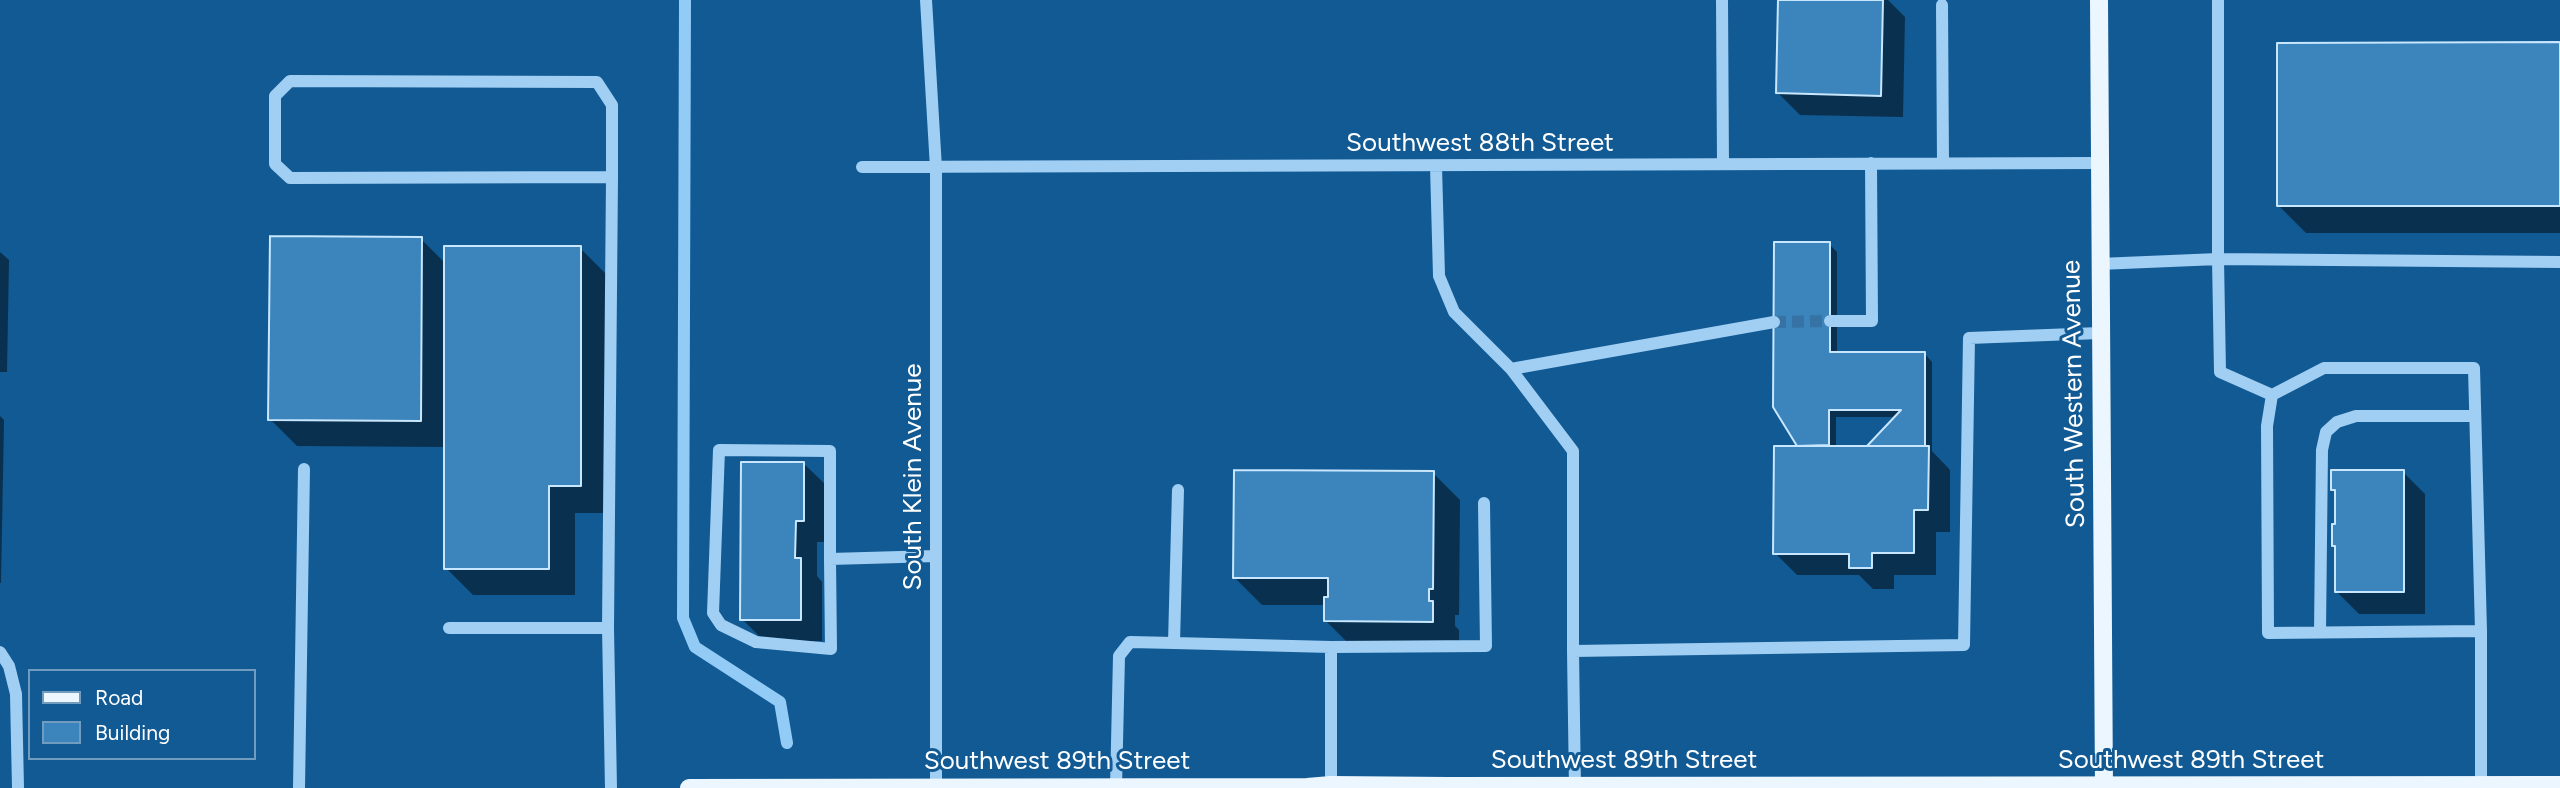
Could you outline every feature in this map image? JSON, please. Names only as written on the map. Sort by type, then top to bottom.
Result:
[{"type":"main road","name":"South Western Avenue","points":[[2099,0],[2104,787]]},
{"type":"main road","name":"Southwest 89th Street","points":[[689,788],[2560,785]]},
{"type":"street","name":"South Klein Avenue","points":[[926,0],[936,168],[936,787]]},
{"type":"street","points":[[1722,0],[1723,164]]},
{"type":"street","points":[[2218,0],[2220,372],[2272,395]]},
{"type":"street","points":[[1942,5],[1943,163]]},
{"type":"street","points":[[611,788],[608,628],[612,177],[612,105],[597,82],[290,81],[275,96],[275,164],[290,178],[612,177]]},
{"type":"street","points":[[1829,321],[1872,321],[1871,163]]},
{"type":"street","name":"Southwest 88th Street","points":[[862,167],[2098,163]]},
{"type":"street","points":[[1436,166],[1439,276],[1454,312],[1511,369],[1573,451],[1575,787]]},
{"type":"street","points":[[2099,264],[2218,259],[2560,262]]},
{"type":"street","points":[[1511,369],[1774,322]]},
{"type":"street","points":[[1573,651],[1964,645],[1969,338],[2100,333]]},
{"type":"street","points":[[2272,395],[2324,368],[2474,368],[2481,631],[2481,785]]},
{"type":"street","points":[[2272,395],[2267,426],[2268,633],[2481,631]]},
{"type":"street","points":[[2320,632],[2322,450],[2326,432],[2337,422],[2356,416],[2476,416]]},
{"type":"street","points":[[719,450],[830,452],[830,559],[831,649],[755,642],[721,625],[713,613],[719,450]]},
{"type":"street","points":[[299,788],[304,469]]},
{"type":"street","points":[[1174,643],[1178,490]]},
{"type":"street","points":[[1116,787],[1119,656],[1130,642],[1331,647],[1486,646],[1484,503]]},
{"type":"street","points":[[830,559],[936,556]]},
{"type":"street","points":[[449,628],[608,628]]},
{"type":"street","points":[[1331,647],[1331,785]]},
{"type":"street","points":[[0,652],[9,666],[16,694],[18,788]]},
{"type":"building","points":[[1778,0],[1883,0],[1881,96],[1776,93]]},
{"type":"building","points":[[2560,42],[2560,206],[2277,206],[2277,43]]},
{"type":"building","points":[[270,236],[422,237],[421,421],[268,420]]},
{"type":"building","points":[[1774,242],[1830,242],[1830,352],[1925,352],[1925,446],[1867,446],[1901,410],[1829,410],[1829,445],[1797,446],[1773,407]]},
{"type":"building","points":[[444,246],[581,246],[581,486],[549,486],[549,569],[444,569]]},
{"type":"building","points":[[1774,446],[1929,446],[1928,510],[1914,510],[1914,553],[1872,553],[1872,568],[1849,568],[1849,554],[1773,554]]},
{"type":"building","points":[[741,462],[804,462],[804,521],[796,521],[795,558],[801,558],[801,620],[740,620]]},
{"type":"building","points":[[1234,470],[1434,471],[1433,589],[1429,589],[1429,601],[1433,601],[1433,622],[1324,621],[1324,597],[1328,597],[1328,578],[1233,578]]},
{"type":"building","points":[[2331,470],[2404,470],[2404,592],[2335,592],[2332,524],[2335,524],[2335,490],[2331,490]]},
{"type":"waterway","points":[[685,0],[683,618],[695,647],[780,702],[787,743]]},
{"type":"tunnel","points":[[1774,322],[1830,321]]}]
